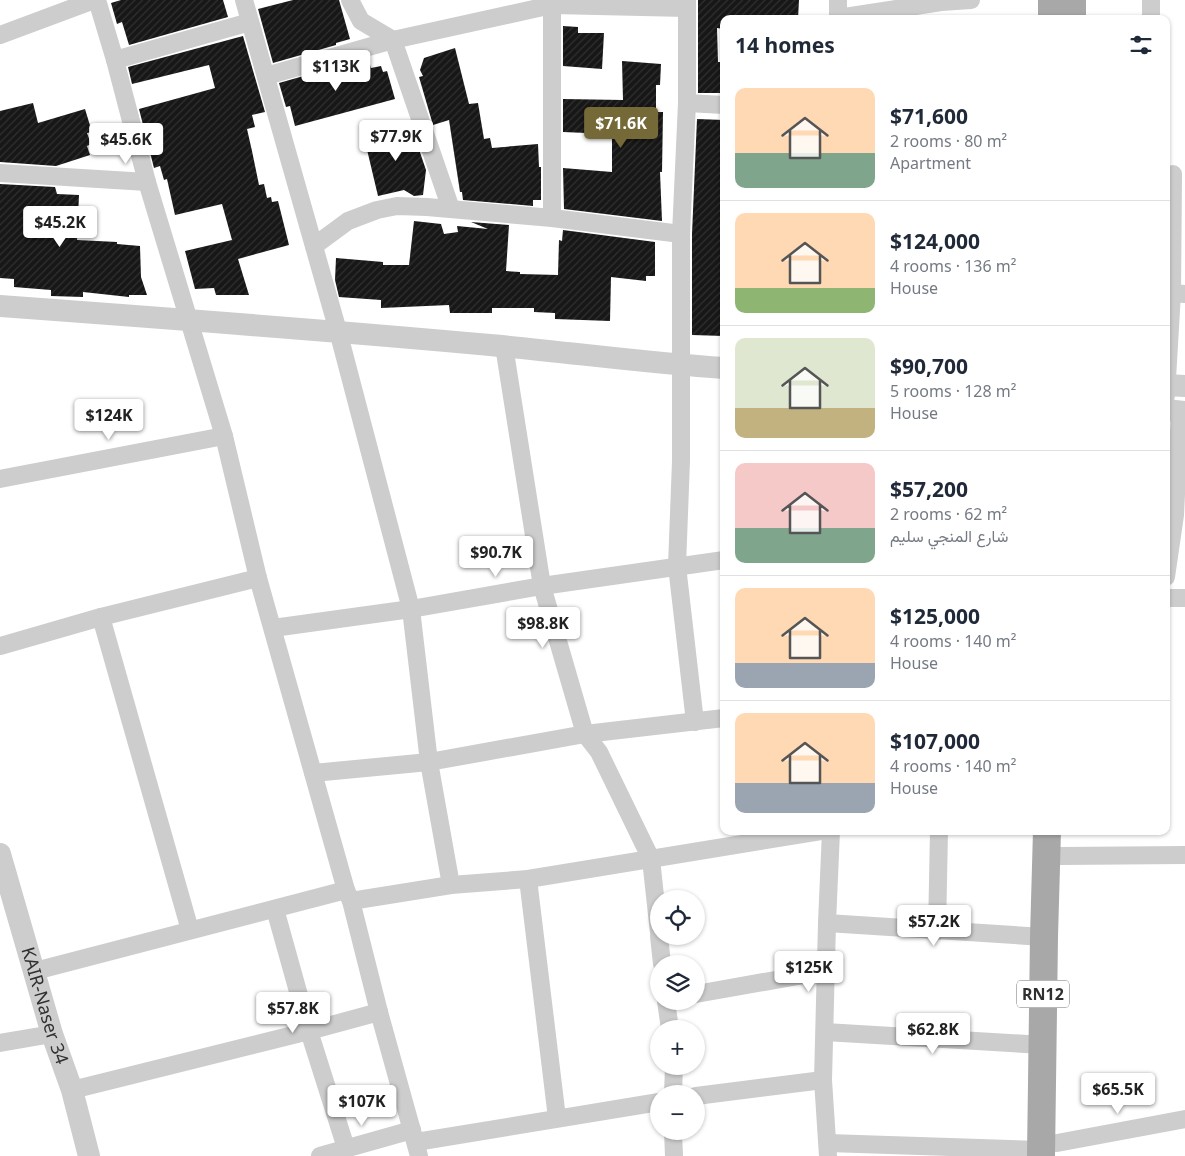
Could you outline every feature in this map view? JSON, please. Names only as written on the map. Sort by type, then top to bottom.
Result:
[{"type":"main road","points":[[1052,0],[1052,15]]},
{"type":"main road","points":[[1072,0],[1072,15]]},
{"type":"main road","name":"RN12","points":[[1047,835],[1043,1045],[1049,1151]]},
{"type":"main road","name":"RN12","points":[[1049,1151],[1060,843]]},
{"type":"street","points":[[0,35],[96,0],[115,60],[147,182],[224,436],[258,578],[349,895],[379,1012],[416,1143]]},
{"type":"street","points":[[244,0],[338,331],[411,609],[429,762],[451,885]]},
{"type":"street","points":[[350,0],[361,21],[393,40],[451,209]]},
{"type":"street","points":[[838,0],[838,15]]},
{"type":"street","points":[[856,15],[941,1],[971,0]]},
{"type":"street","points":[[1151,0],[1151,15]]},
{"type":"street","points":[[266,76],[393,40],[552,2],[687,4],[687,103],[681,234],[681,460],[677,566],[695,722]]},
{"type":"street","points":[[552,2],[552,218]]},
{"type":"street","points":[[115,60],[250,22]]},
{"type":"street","points":[[687,103],[720,105]]},
{"type":"street","points":[[0,173],[147,182]]},
{"type":"street","points":[[1170,559],[1180,515],[1174,398],[1178,293],[1175,174]]},
{"type":"street","points":[[314,246],[348,221],[377,210],[396,206],[552,218],[681,234]]},
{"type":"street","points":[[0,306],[338,331],[504,346],[680,366],[720,368]]},
{"type":"street","points":[[504,346],[542,586],[586,734],[599,752],[651,859],[654,890]]},
{"type":"street","points":[[0,479],[224,436]]},
{"type":"street","points":[[272,628],[411,609],[542,586],[720,561]]},
{"type":"street","points":[[0,646],[101,617],[258,578]]},
{"type":"street","points":[[1170,598],[1185,598]]},
{"type":"street","points":[[101,617],[190,930]]},
{"type":"street","points":[[313,773],[429,762],[586,734],[720,719]]},
{"type":"street","points":[[35,970],[274,908],[349,895],[528,879],[797,835]]},
{"type":"street","points":[[831,835],[823,1080],[828,1150],[1049,1151],[1185,1119]]},
{"type":"street","points":[[937,931],[939,835]]},
{"type":"street","points":[[1060,843],[1185,855]]},
{"type":"street","name":"KAIR-Naser 34","points":[[0,854],[52,1034],[72,1090],[89,1156]]},
{"type":"street","points":[[528,879],[557,1118]]},
{"type":"street","points":[[274,908],[309,1031],[346,1148]]},
{"type":"street","points":[[827,923],[1044,937]]},
{"type":"street","points":[[705,992],[826,971]]},
{"type":"street","points":[[72,1090],[379,1012]]},
{"type":"street","points":[[825,1032],[1043,1045]]},
{"type":"street","points":[[0,1043],[52,1034]]},
{"type":"street","points":[[705,1095],[823,1080]]},
{"type":"street","points":[[324,1156],[346,1148],[416,1143],[650,1103]]},
{"type":"street","points":[[673,1140],[674,1156]]},
{"type":"building","points":[[121,0],[223,0],[228,17],[129,45],[122,22],[117,24],[111,3]]},
{"type":"building","points":[[293,0],[339,0],[350,39],[336,43],[336,45],[273,63],[258,9]]},
{"type":"building","points":[[698,0],[799,0],[798,15],[720,15],[720,28],[717,28],[720,93],[698,93]]},
{"type":"building","points":[[563,26],[578,27],[578,33],[604,33],[602,69],[563,66]]},
{"type":"building","points":[[243,36],[265,112],[252,115],[255,127],[247,129],[259,185],[264,184],[267,198],[271,197],[272,202],[278,201],[289,245],[238,259],[249,295],[216,295],[214,288],[195,289],[185,251],[232,240],[222,204],[175,215],[167,179],[164,180],[160,166],[154,168],[139,109],[215,88],[209,65],[132,84],[128,67]]},
{"type":"building","points":[[455,48],[469,104],[478,103],[484,139],[490,138],[492,148],[538,144],[539,167],[541,167],[541,200],[533,200],[533,206],[463,200],[462,192],[460,192],[449,120],[433,125],[419,77],[423,76],[420,70],[424,58]]},
{"type":"building","points":[[369,61],[371,68],[381,66],[383,72],[387,71],[395,99],[295,126],[290,106],[286,107],[279,83],[342,65],[343,68]]},
{"type":"building","points":[[622,61],[661,64],[660,85],[656,85],[656,112],[663,112],[662,172],[660,172],[662,221],[564,209],[563,168],[612,172],[612,136],[610,134],[563,132],[563,99],[623,100]]},
{"type":"building","points":[[33,103],[38,123],[85,109],[92,132],[87,133],[91,144],[87,146],[90,155],[56,166],[0,162],[0,111]]},
{"type":"building","points":[[697,119],[720,120],[720,336],[692,335],[692,234]]},
{"type":"building","points":[[411,126],[426,170],[423,195],[414,196],[404,190],[378,196],[364,137]]},
{"type":"building","points":[[0,184],[55,187],[57,194],[79,195],[77,240],[117,242],[117,244],[140,246],[141,277],[147,295],[129,295],[129,297],[83,292],[83,297],[51,296],[51,290],[14,287],[14,279],[0,278]]},
{"type":"building","points":[[414,221],[441,224],[444,234],[458,232],[457,226],[488,229],[471,222],[509,225],[506,271],[520,272],[520,274],[558,275],[559,240],[562,241],[563,230],[655,242],[655,276],[646,276],[646,281],[611,277],[610,321],[555,319],[555,313],[534,312],[534,308],[492,308],[492,313],[450,313],[449,305],[381,308],[381,300],[339,297],[335,280],[336,258],[383,262],[383,265],[409,265]]}]
